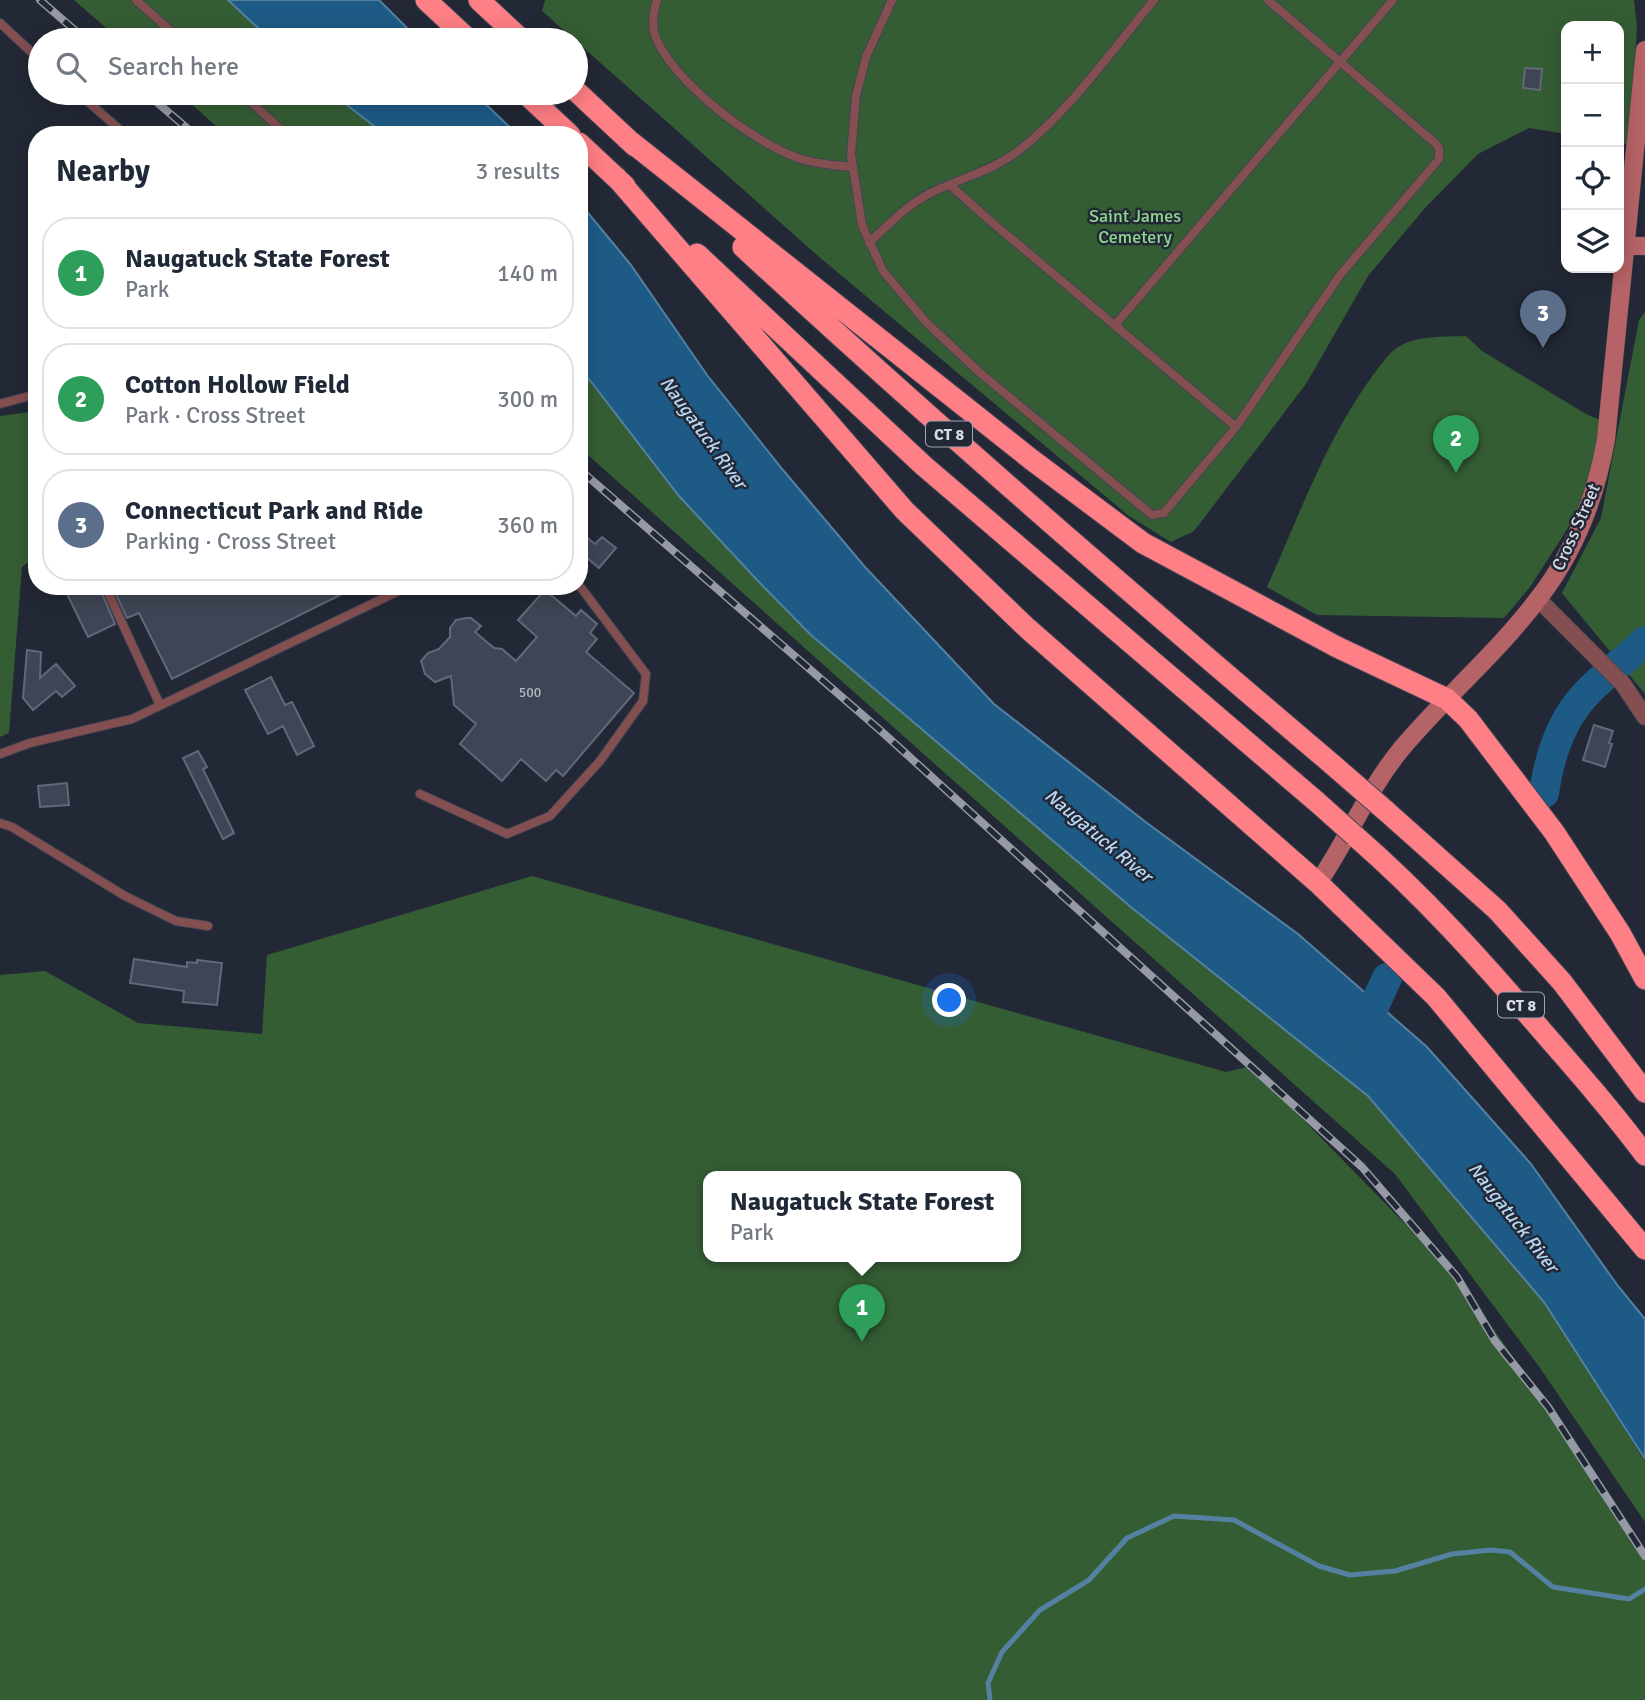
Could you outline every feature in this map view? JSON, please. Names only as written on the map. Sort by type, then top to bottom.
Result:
[{"type":"highway","points":[[426,0],[456,28]]},
{"type":"highway","points":[[479,0],[509,28]]},
{"type":"highway","name":"CT 8","points":[[588,102],[870,365],[1497,910],[1562,982],[1645,1092]]},
{"type":"highway","points":[[538,105],[560,126]]},
{"type":"highway","points":[[626,138],[1032,460],[1143,543],[1337,647],[1447,699],[1468,719],[1554,832],[1620,933],[1645,979]]},
{"type":"highway","name":"CT 8","points":[[588,152],[924,466],[1387,864],[1498,979],[1619,1120],[1645,1155]]},
{"type":"highway","points":[[616,177],[905,510],[1027,628],[1318,883],[1436,998],[1645,1249]]},
{"type":"street","name":"Cross Street","points":[[1318,883],[1380,778],[1401,749],[1538,599],[1576,536],[1594,492],[1602,466],[1613,384],[1645,50]]},
{"type":"street","points":[[1626,246],[1645,246]]},
{"type":"street","points":[[1538,599],[1623,684],[1645,717]]},
{"type":"lane","points":[[136,0],[168,28]]},
{"type":"lane","points":[[657,0],[654,31],[663,51],[677,73],[723,113],[781,152],[817,163],[851,167]]},
{"type":"lane","points":[[892,0],[866,57],[856,96],[851,167],[862,225],[883,271],[926,322],[979,372],[1152,515],[1164,513],[1236,427],[1340,275],[1439,159],[1439,148],[1435,143],[1268,0]]},
{"type":"lane","points":[[869,243],[927,195],[990,170],[1023,148],[1062,109],[1154,0]]},
{"type":"lane","points":[[1115,325],[1393,0]]},
{"type":"lane","points":[[0,23],[28,49]]},
{"type":"lane","points":[[92,105],[116,126]]},
{"type":"lane","points":[[255,105],[277,126]]},
{"type":"lane","points":[[951,186],[1236,427]]},
{"type":"lane","points":[[0,404],[28,396]]},
{"type":"lane","points":[[109,595],[160,705]]},
{"type":"lane","points":[[0,754],[30,743],[132,719],[390,595]]},
{"type":"lane","points":[[419,794],[507,834],[550,816],[600,761],[643,701],[646,674],[587,595]]},
{"type":"lane","points":[[0,822],[125,896],[176,921],[208,926]]},
{"type":"green space","points":[[74,0],[228,0],[258,28],[106,28]]},
{"type":"green space","name":"Saint James Cemetery","points":[[545,0],[1634,0],[1637,27],[1629,145],[1624,144],[1624,21],[1561,21],[1561,133],[1529,128],[1478,154],[1425,208],[1368,276],[1306,384],[1194,531],[1171,542],[1129,516],[818,256],[588,52],[588,28],[561,28],[542,11]]},
{"type":"green space","points":[[192,105],[347,105],[374,126],[216,126]]},
{"type":"green space","points":[[1645,312],[1645,694],[1562,593],[1601,518],[1639,320]]},
{"type":"green space","points":[[1466,336],[1482,351],[1602,421],[1582,506],[1530,587],[1504,618],[1317,615],[1267,587],[1327,451],[1356,400],[1381,364],[1398,347],[1414,340]]},
{"type":"green space","points":[[588,378],[679,496],[811,635],[1132,908],[1368,1096],[1545,1302],[1645,1462],[1645,1522],[1540,1368],[1395,1174],[588,455]]},
{"type":"green space","points":[[28,412],[28,563],[22,567],[9,733],[0,737],[0,416]]},
{"type":"green space","points":[[532,876],[1226,1072],[1251,1066],[1457,1277],[1548,1407],[1645,1556],[1645,1700],[0,1700],[0,975],[45,971],[138,1023],[262,1034],[267,955]]},
{"type":"water","points":[[228,0],[379,0],[407,28],[258,28]]},
{"type":"water","points":[[347,105],[487,105],[509,126],[374,126]]},
{"type":"water","name":"Naugatuck River","points":[[588,213],[631,265],[707,375],[783,470],[865,567],[994,704],[1147,823],[1298,934],[1427,1047],[1531,1164],[1618,1286],[1645,1319],[1645,1459],[1544,1302],[1368,1096],[1132,908],[811,635],[679,496],[588,378]]},
{"type":"building","points":[[1525,68],[1542,69],[1540,90],[1523,88]]},
{"type":"building","points":[[602,537],[616,548],[599,568],[588,559],[588,538],[595,544]]},
{"type":"building","points":[[67,595],[103,595],[115,624],[88,637]]},
{"type":"building","points":[[116,595],[340,595],[172,679],[139,613],[127,618]]},
{"type":"building","points":[[540,595],[551,595],[576,616],[581,610],[597,624],[590,633],[597,639],[586,652],[634,693],[563,776],[556,770],[546,781],[521,759],[502,781],[460,744],[476,724],[454,705],[451,676],[435,682],[425,674],[421,661],[428,653],[439,649],[450,637],[450,628],[456,620],[471,618],[481,626],[475,632],[516,661],[537,637],[518,620]]},
{"type":"building","points":[[27,650],[41,652],[40,678],[56,664],[75,686],[62,697],[56,691],[33,710],[23,698]]},
{"type":"building","points":[[271,677],[285,705],[292,702],[314,746],[297,755],[283,726],[268,734],[245,690]]},
{"type":"building","points":[[1594,725],[1613,731],[1605,767],[1583,760]]},
{"type":"building","points":[[198,751],[207,767],[203,769],[234,833],[223,839],[183,758]]},
{"type":"building","points":[[67,783],[69,805],[40,807],[38,786]]},
{"type":"building","points":[[134,959],[187,967],[187,962],[197,963],[197,960],[222,963],[217,1005],[183,1002],[184,991],[130,983]]},
{"type":"waterway","points":[[1544,793],[1549,767],[1562,729],[1576,706],[1592,688],[1645,641]]},
{"type":"waterway","points":[[1359,1039],[1387,978]]},
{"type":"waterway","points":[[990,1700],[988,1683],[1002,1652],[1040,1610],[1089,1580],[1127,1538],[1174,1516],[1234,1520],[1319,1566],[1350,1575],[1395,1571],[1452,1554],[1491,1550],[1510,1552],[1553,1587],[1629,1599],[1645,1589]]},
{"type":"railway","points":[[40,0],[72,28]]},
{"type":"railway","points":[[160,105],[184,126]]},
{"type":"railway","points":[[588,477],[881,731],[1362,1167],[1457,1277],[1495,1341],[1548,1407],[1645,1556]]},
{"type":"place","name":"Connecticut Park and Ride","points":[[1543,348]]},
{"type":"place","name":"Cotton Hollow Field","points":[[1456,473]]},
{"type":"place","name":"Naugatuck State Forest","points":[[862,1342]]}]
